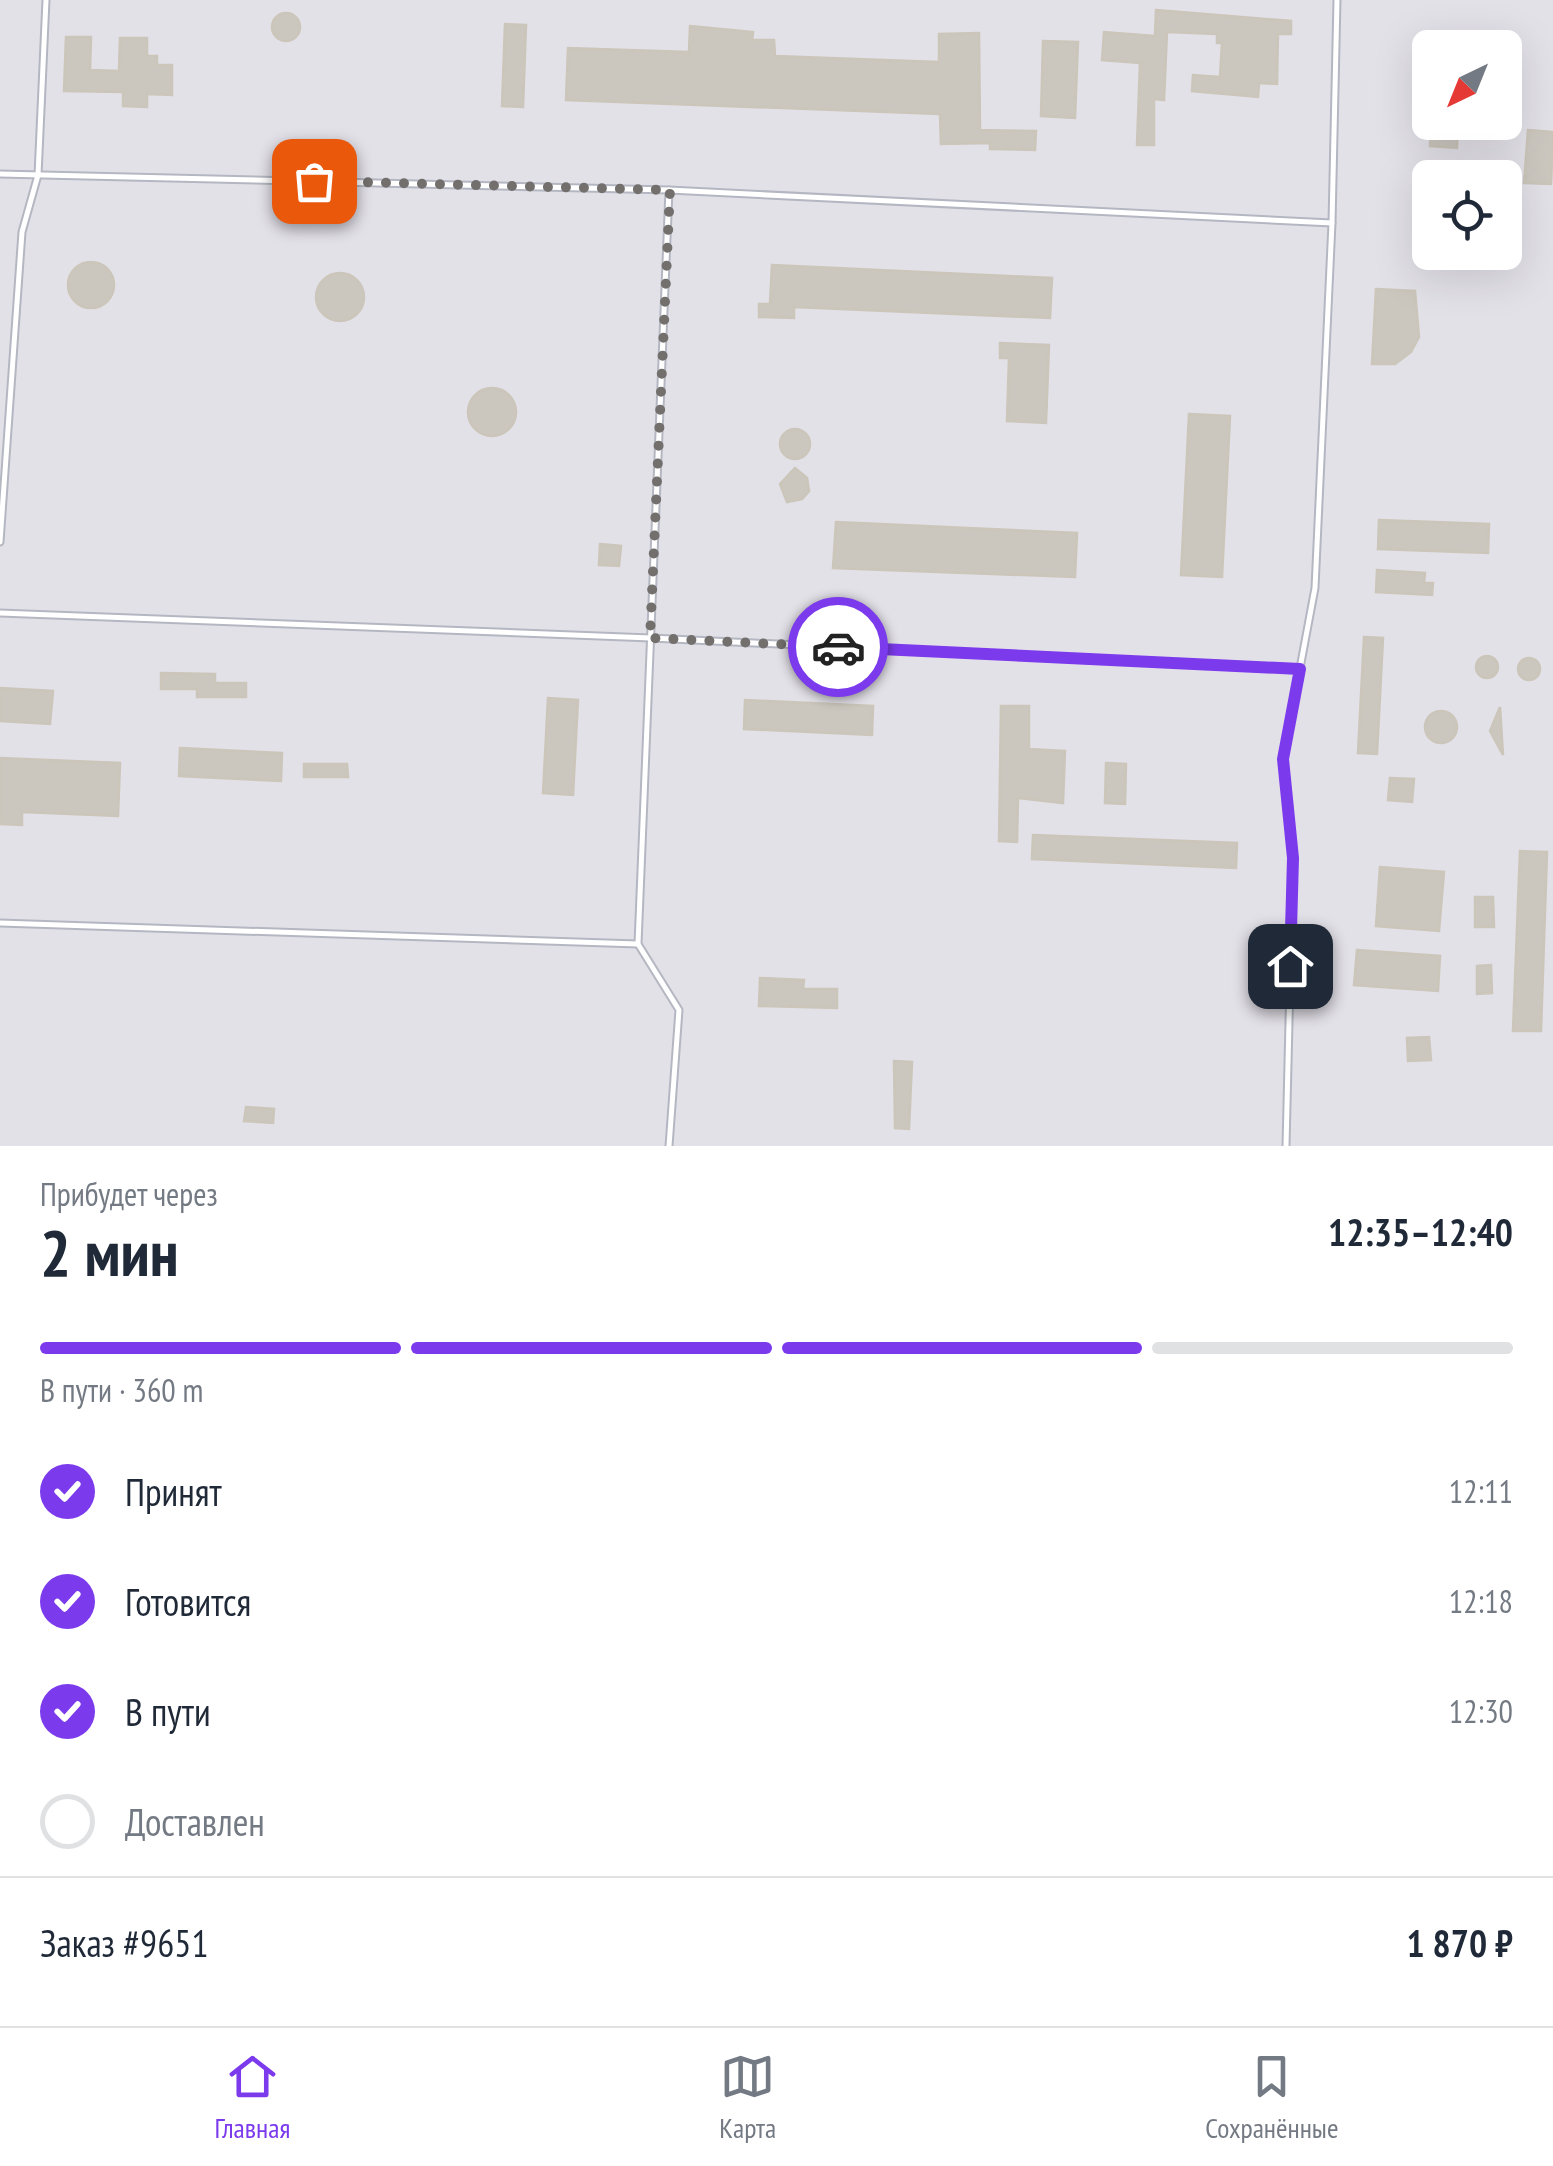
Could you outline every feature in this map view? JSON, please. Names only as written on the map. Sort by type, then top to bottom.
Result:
[{"type":"lane","points":[[0,542],[22,232],[38,174],[46,0]]},
{"type":"lane","points":[[1286,1146],[1293,858],[1283,759],[1315,588],[1332,223],[1337,0]]},
{"type":"lane","points":[[0,174],[670,190],[1332,223]]},
{"type":"lane","points":[[669,1146],[679,1010],[638,944],[670,190]]},
{"type":"lane","points":[[0,613],[1300,669]]},
{"type":"lane","points":[[0,923],[638,944]]},
{"type":"shaded area","points":[[0,0],[1553,0],[1553,1146],[0,1146]]},
{"type":"building","points":[[1156,10],[1291,21],[1291,34],[1278,34],[1277,84],[1259,83],[1258,97],[1192,91],[1193,75],[1220,77],[1222,43],[1217,43],[1217,34],[1167,32],[1164,100],[1154,99],[1154,145],[1137,145],[1140,63],[1102,60],[1104,32],[1155,36]]},
{"type":"building","points":[[286,13],[296,17],[300,27],[296,37],[286,41],[276,37],[272,27],[276,17]]},
{"type":"building","points":[[505,24],[526,25],[523,107],[502,106]]},
{"type":"building","points":[[690,26],[753,32],[752,40],[774,40],[775,56],[939,62],[939,34],[979,33],[980,130],[1036,131],[1035,150],[990,149],[990,143],[941,144],[940,114],[566,100],[568,48],[689,52]]},
{"type":"building","points":[[66,37],[91,37],[90,70],[119,71],[120,38],[147,38],[147,56],[157,56],[157,65],[172,65],[172,95],[147,94],[147,107],[123,106],[123,92],[64,91]]},
{"type":"building","points":[[1043,41],[1078,42],[1075,118],[1041,116]]},
{"type":"building","points":[[1528,130],[1553,132],[1551,184],[1524,183]]},
{"type":"building","points":[[1430,140],[1457,140],[1457,148],[1430,146]]},
{"type":"building","points":[[91,262],[107,269],[114,285],[107,301],[91,308],[75,301],[68,285],[75,269]]},
{"type":"building","points":[[772,265],[1052,278],[1050,318],[794,307],[794,318],[759,317],[759,304],[770,304]]},
{"type":"building","points":[[340,273],[357,280],[364,297],[357,314],[340,321],[323,314],[316,297],[323,280]]},
{"type":"building","points":[[1376,289],[1415,291],[1419,337],[1411,352],[1395,364],[1372,364]]},
{"type":"building","points":[[1000,343],[1049,345],[1046,423],[1007,421],[1009,358],[1000,358]]},
{"type":"building","points":[[492,388],[509,395],[516,412],[509,429],[492,436],[475,429],[468,412],[475,395]]},
{"type":"building","points":[[1189,414],[1230,416],[1222,577],[1181,575]]},
{"type":"building","points":[[795,429],[806,433],[810,444],[806,455],[795,459],[784,455],[780,444],[784,433]]},
{"type":"building","points":[[795,468],[807,478],[809,491],[802,499],[787,502],[780,484]]},
{"type":"building","points":[[1379,520],[1489,524],[1488,553],[1378,549]]},
{"type":"building","points":[[836,522],[1077,533],[1075,577],[833,568]]},
{"type":"building","points":[[600,544],[621,546],[619,566],[599,565]]},
{"type":"building","points":[[1377,570],[1425,573],[1424,583],[1433,583],[1432,595],[1376,592]]},
{"type":"building","points":[[1364,637],[1383,638],[1377,754],[1358,753]]},
{"type":"building","points":[[1487,656],[1495,659],[1495,675],[1487,678],[1479,675],[1476,667],[1479,659]]},
{"type":"building","points":[[1529,658],[1537,661],[1537,677],[1529,680],[1521,677],[1518,669],[1521,661]]},
{"type":"building","points":[[161,673],[215,674],[215,683],[246,683],[246,697],[197,697],[197,689],[161,689]]},
{"type":"building","points":[[0,688],[53,691],[50,724],[0,721]]},
{"type":"building","points":[[548,698],[578,700],[573,795],[543,793]]},
{"type":"building","points":[[745,700],[873,706],[872,735],[744,729]]},
{"type":"building","points":[[1001,706],[1029,706],[1029,749],[1065,751],[1063,803],[1018,798],[1017,842],[999,841]]},
{"type":"building","points":[[1500,707],[1503,755],[1490,731]]},
{"type":"building","points":[[1441,711],[1452,716],[1457,727],[1452,738],[1441,743],[1430,738],[1425,727],[1430,716]]},
{"type":"building","points":[[180,748],[282,753],[281,781],[179,776]]},
{"type":"building","points":[[0,758],[120,763],[118,816],[22,812],[22,825],[0,824]]},
{"type":"building","points":[[1106,763],[1126,764],[1125,804],[1105,803]]},
{"type":"building","points":[[304,764],[347,764],[348,777],[304,777]]},
{"type":"building","points":[[1390,778],[1414,779],[1412,802],[1388,800]]},
{"type":"building","points":[[1033,835],[1237,843],[1236,868],[1032,859]]},
{"type":"building","points":[[1520,851],[1547,852],[1541,1031],[1513,1031]]},
{"type":"building","points":[[1380,867],[1444,872],[1439,931],[1376,926]]},
{"type":"building","points":[[1475,897],[1493,897],[1494,927],[1475,927]]},
{"type":"building","points":[[1357,950],[1440,956],[1438,991],[1354,985]]},
{"type":"building","points":[[1491,965],[1492,993],[1477,994],[1477,966]]},
{"type":"building","points":[[760,978],[804,980],[803,989],[837,989],[837,1008],[759,1006]]},
{"type":"building","points":[[1429,1037],[1431,1060],[1408,1061],[1407,1038]]},
{"type":"building","points":[[894,1061],[912,1062],[909,1129],[895,1128]]},
{"type":"building","points":[[246,1107],[274,1109],[273,1123],[244,1121]]},
{"type":"way so far","points":[[314,181],[670,190],[650,638],[838,647]]},
{"type":"route","points":[[838,647],[1300,669],[1283,759],[1293,858],[1290,966]]}]
